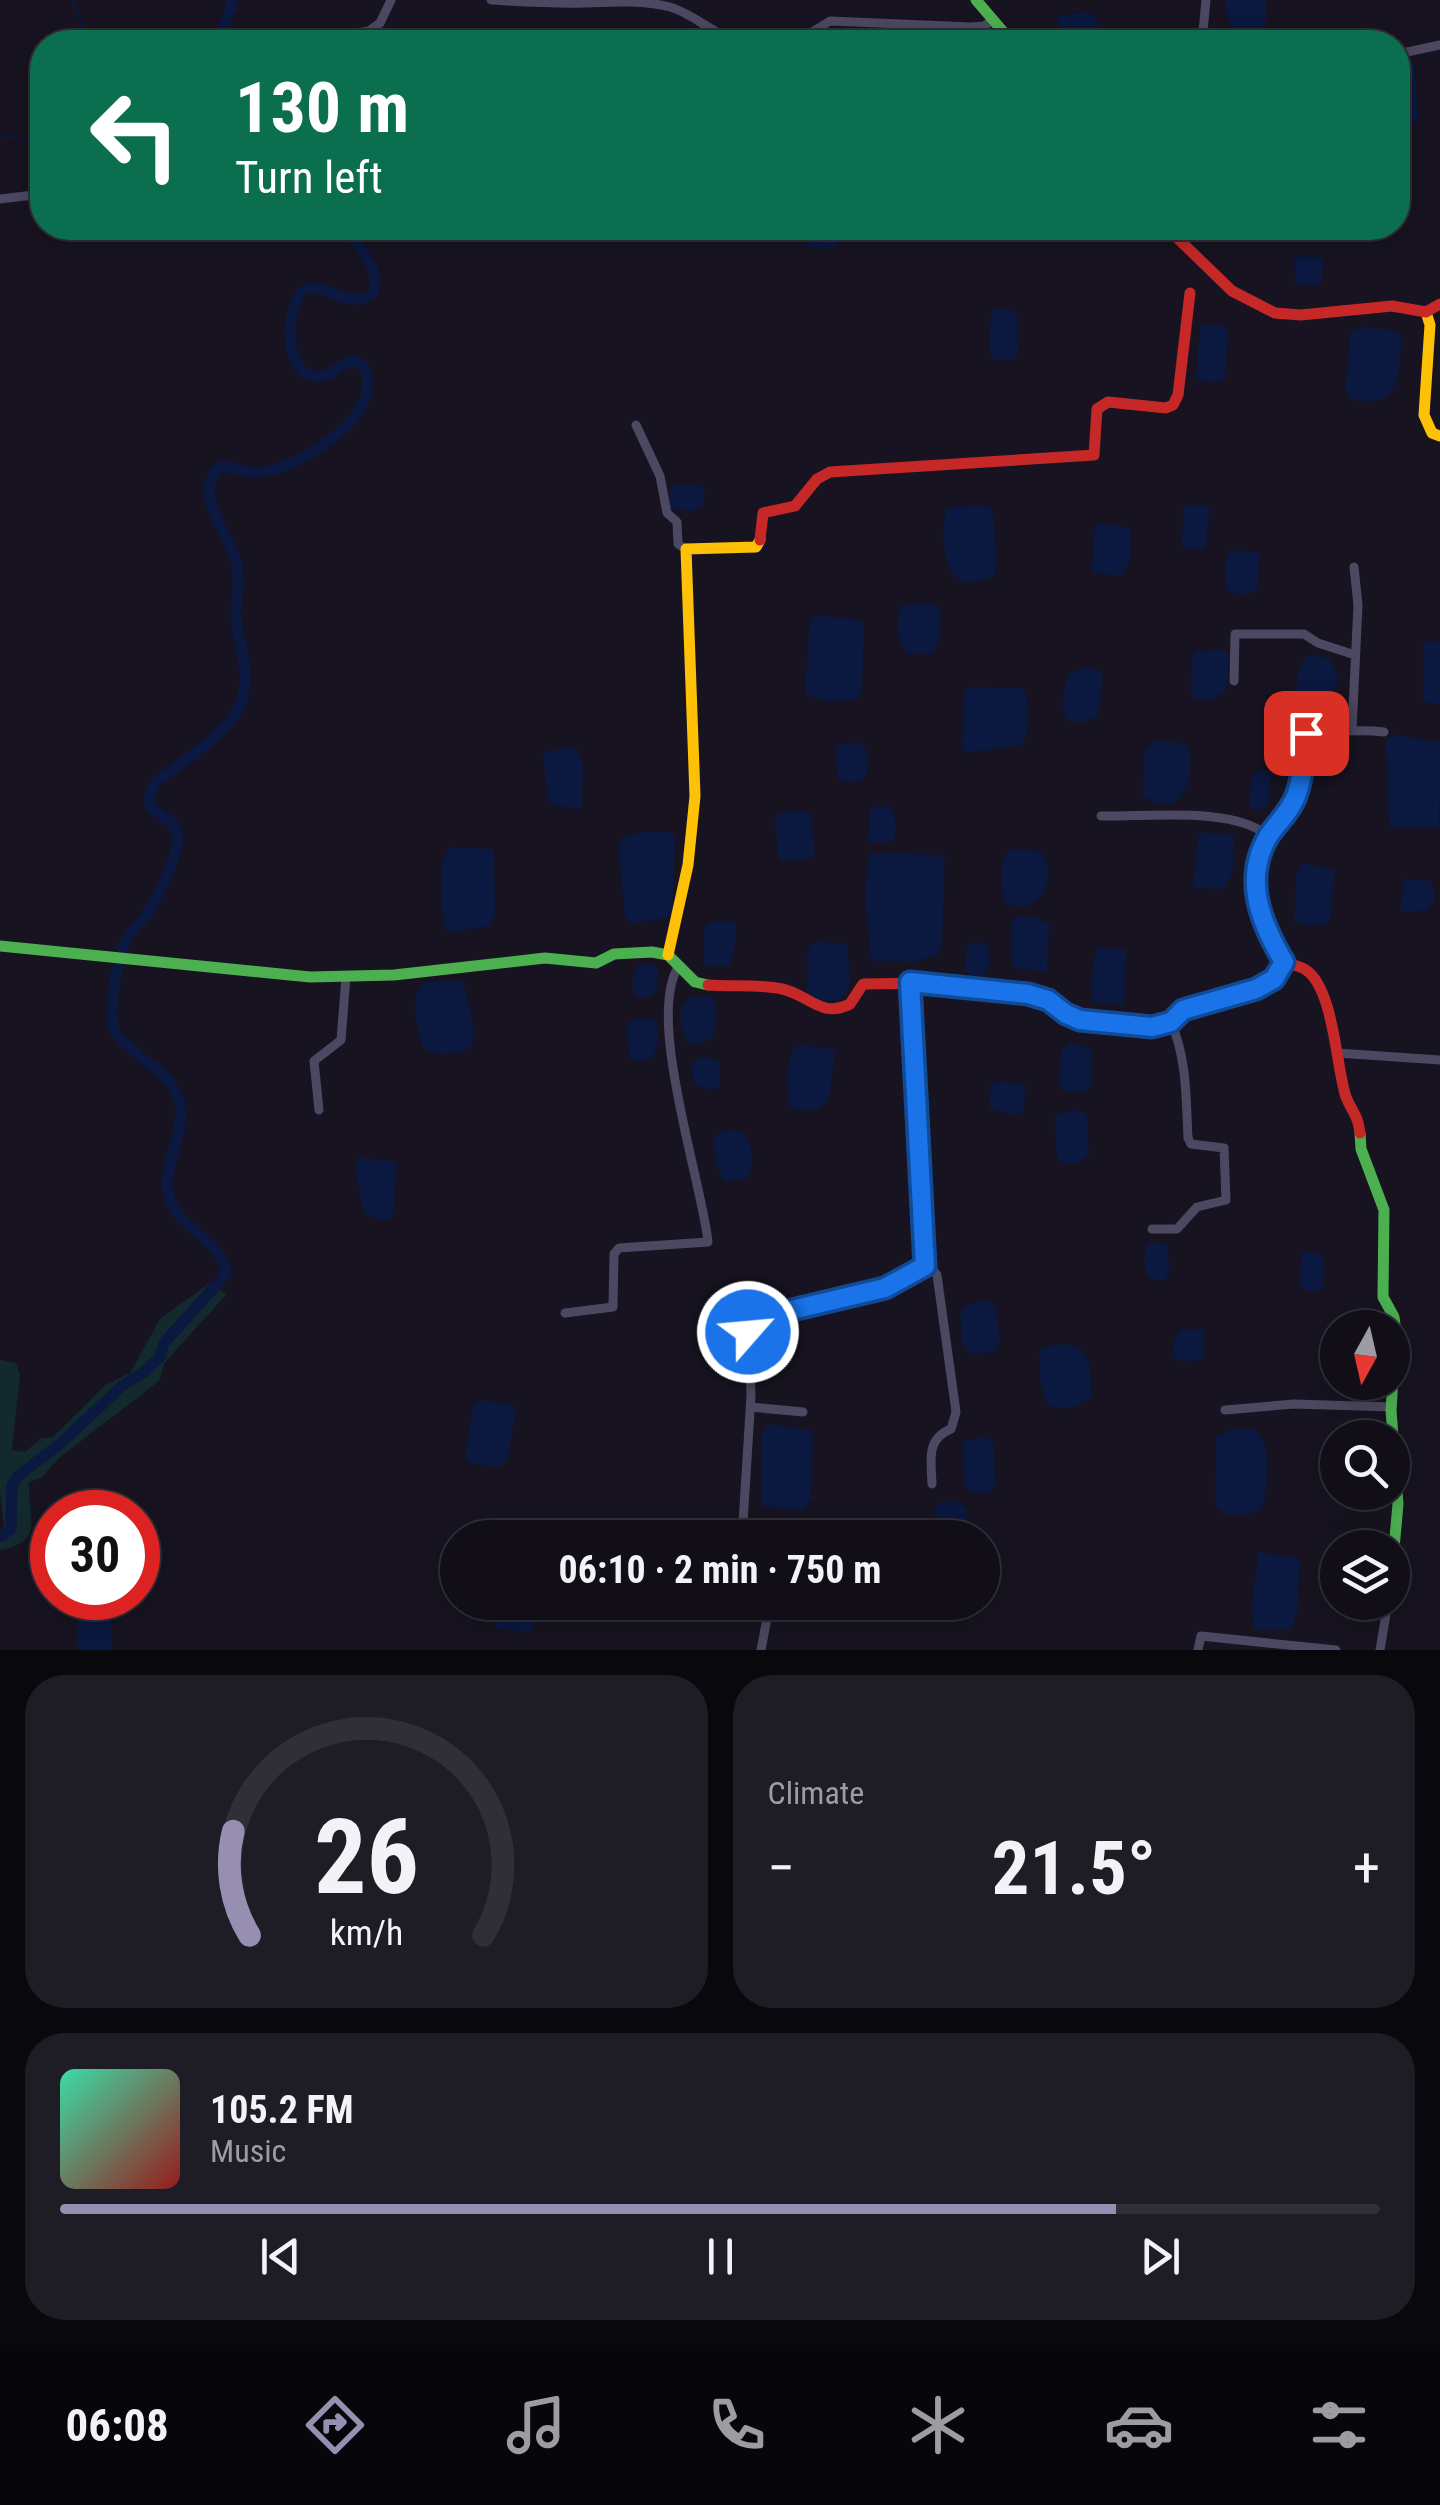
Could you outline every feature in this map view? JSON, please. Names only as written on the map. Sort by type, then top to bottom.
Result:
[{"type":"street","points":[[370,30],[380,23],[391,0]]},
{"type":"street","points":[[491,0],[641,1],[674,8],[711,30]]},
{"type":"street","points":[[976,0],[1002,30]]},
{"type":"street","points":[[1203,30],[1206,0]]},
{"type":"street","points":[[815,30],[830,21],[971,27],[993,20]]},
{"type":"street","points":[[1410,51],[1440,45]]},
{"type":"street","points":[[0,199],[30,195]]},
{"type":"street","points":[[1179,240],[1232,291],[1275,313],[1301,316],[1392,306],[1426,312],[1440,304]]},
{"type":"street","points":[[636,425],[660,476],[667,512],[677,522],[678,544],[686,550],[756,548],[763,513],[799,504],[812,481],[830,472],[1094,455],[1100,404],[1166,408],[1173,405],[1178,395],[1190,293]]},
{"type":"street","points":[[1426,312],[1430,342],[1424,415],[1432,433],[1440,436]]},
{"type":"street","points":[[668,955],[688,876],[696,772],[686,550]]},
{"type":"street","points":[[1352,729],[1358,605],[1354,567]]},
{"type":"street","points":[[1234,681],[1235,634],[1304,634],[1318,643],[1355,654]]},
{"type":"street","points":[[1270,732],[1384,732]]},
{"type":"street","points":[[1284,962],[1256,904],[1259,860],[1268,836],[1286,816],[1296,796],[1306,733]]},
{"type":"street","points":[[1101,816],[1209,818],[1259,828],[1268,836]]},
{"type":"street","points":[[0,946],[310,977],[394,975],[528,959],[596,962],[630,952],[668,955],[703,986],[789,990],[813,1006],[824,1008],[858,1000],[863,984],[910,982],[1028,994],[1048,1000],[1066,1014],[1096,1023],[1152,1027],[1171,1022],[1183,1010],[1256,989],[1274,979],[1284,962]]},
{"type":"street","points":[[1284,962],[1294,962],[1312,974],[1332,1025],[1347,1100],[1358,1115],[1361,1149],[1384,1210],[1384,1297],[1396,1322],[1392,1407],[1398,1504],[1396,1530]]},
{"type":"street","points":[[564,1314],[613,1307],[614,1254],[619,1248],[708,1242],[704,1202],[682,1124],[674,1065],[670,993],[680,966]]},
{"type":"street","points":[[320,1110],[314,1061],[340,1040],[346,977]]},
{"type":"street","points":[[910,982],[925,1266]]},
{"type":"street","points":[[1152,1229],[1177,1228],[1197,1208],[1226,1200],[1224,1148],[1191,1144],[1188,1138],[1183,1064],[1171,1022]]},
{"type":"street","points":[[1337,1053],[1440,1060]]},
{"type":"street","points":[[743,1520],[750,1407],[749,1326],[758,1318],[885,1288],[925,1266],[935,1269],[937,1275],[956,1412],[951,1429],[936,1436],[933,1442],[932,1484]]},
{"type":"street","points":[[1225,1410],[1294,1404],[1392,1407]]},
{"type":"street","points":[[750,1407],[803,1412]]},
{"type":"street","points":[[762,1650],[767,1620]]},
{"type":"street","points":[[1380,1650],[1385,1620]]},
{"type":"street","points":[[1198,1650],[1201,1636],[1336,1650]]},
{"type":"green space","points":[[208,1284],[227,1294],[165,1362],[159,1381],[59,1458],[42,1477],[29,1482],[29,1533],[15,1546],[0,1550],[0,1529],[4,1527],[0,1492],[0,1360],[16,1363],[20,1375],[12,1450],[25,1452],[41,1438],[53,1437],[105,1385],[130,1373],[160,1319]]},
{"type":"water","points":[[1225,0],[1266,0],[1262,30],[1235,30]]},
{"type":"water","points":[[1088,12],[1096,16],[1097,30],[1059,30],[1058,16]]},
{"type":"water","points":[[1410,61],[1414,65],[1419,118],[1410,124]]},
{"type":"water","points":[[805,240],[838,240],[832,249],[806,247]]},
{"type":"water","points":[[1298,256],[1323,257],[1322,283],[1295,283],[1294,261]]},
{"type":"water","points":[[1013,310],[1017,314],[1015,359],[993,359],[989,355],[991,313]]},
{"type":"water","points":[[1206,324],[1228,330],[1225,378],[1221,382],[1200,381],[1196,377],[1200,328]]},
{"type":"water","points":[[1361,327],[1391,330],[1401,336],[1395,386],[1381,400],[1352,400],[1345,391],[1351,332]]},
{"type":"water","points":[[675,484],[701,486],[705,494],[702,506],[693,511],[669,508],[669,493]]},
{"type":"water","points":[[1189,504],[1210,507],[1205,550],[1182,548],[1183,509]]},
{"type":"water","points":[[990,507],[993,514],[997,565],[994,576],[972,583],[959,581],[946,557],[945,516],[948,508]]},
{"type":"water","points":[[1100,523],[1129,527],[1131,553],[1122,576],[1092,572],[1095,526]]},
{"type":"water","points":[[1231,550],[1257,552],[1260,556],[1257,588],[1248,595],[1226,588],[1226,561]]},
{"type":"water","points":[[902,605],[939,607],[940,630],[934,653],[908,655],[898,631]]},
{"type":"water","points":[[816,615],[858,620],[864,625],[862,693],[855,700],[827,701],[805,695],[810,619]]},
{"type":"water","points":[[1426,642],[1440,642],[1440,703],[1423,699]]},
{"type":"water","points":[[1197,651],[1228,652],[1227,689],[1214,699],[1194,699],[1190,688],[1193,655]]},
{"type":"water","points":[[1306,657],[1330,659],[1338,675],[1331,704],[1316,708],[1299,702],[1296,691],[1300,668]]},
{"type":"water","points":[[1084,667],[1103,672],[1099,716],[1085,722],[1070,722],[1063,706],[1065,685],[1069,673]]},
{"type":"water","points":[[969,687],[1021,688],[1027,693],[1028,727],[1023,745],[966,753],[962,750],[964,693]]},
{"type":"water","points":[[1394,735],[1440,742],[1439,828],[1389,824],[1386,746],[1387,738]]},
{"type":"water","points":[[1154,740],[1187,744],[1190,776],[1175,803],[1157,803],[1143,796],[1144,751]]},
{"type":"water","points":[[863,743],[868,763],[864,778],[860,782],[840,781],[836,747]]},
{"type":"water","points":[[576,747],[583,765],[582,807],[549,804],[542,752]]},
{"type":"water","points":[[1258,769],[1271,772],[1269,801],[1265,808],[1253,810],[1249,805],[1252,777]]},
{"type":"water","points":[[892,806],[896,828],[893,842],[868,842],[870,807]]},
{"type":"water","points":[[779,813],[811,814],[815,854],[811,859],[783,861],[779,858],[774,820]]},
{"type":"water","points":[[645,832],[675,835],[673,906],[667,918],[634,923],[625,915],[618,847],[623,837]]},
{"type":"water","points":[[1199,832],[1234,835],[1233,869],[1224,890],[1193,887]]},
{"type":"water","points":[[450,847],[494,849],[495,915],[490,926],[446,933],[441,875]]},
{"type":"water","points":[[1009,850],[1042,855],[1049,875],[1037,901],[1018,906],[1006,903],[1002,875]]},
{"type":"water","points":[[869,853],[945,855],[942,944],[937,955],[913,962],[871,961],[865,893]]},
{"type":"water","points":[[1303,863],[1335,870],[1330,920],[1326,924],[1310,926],[1294,921],[1296,873]]},
{"type":"water","points":[[1404,879],[1432,881],[1435,901],[1428,910],[1400,912]]},
{"type":"water","points":[[1019,916],[1035,917],[1049,924],[1047,972],[1014,968],[1012,964],[1012,921]]},
{"type":"water","points":[[710,922],[735,922],[737,936],[731,965],[704,964],[704,927]]},
{"type":"water","points":[[984,942],[989,949],[989,966],[983,977],[970,975],[964,970],[968,943]]},
{"type":"water","points":[[846,943],[850,983],[842,998],[823,1001],[807,993],[807,952],[810,945]]},
{"type":"water","points":[[1096,946],[1126,950],[1124,1005],[1091,1002]]},
{"type":"water","points":[[638,964],[658,968],[657,988],[651,997],[640,998],[633,991]]},
{"type":"water","points":[[424,982],[464,983],[474,1030],[472,1047],[453,1053],[432,1052],[422,1046],[415,1013],[416,996]]},
{"type":"water","points":[[710,996],[716,1003],[716,1033],[707,1042],[688,1044],[681,1025],[681,1007],[691,997]]},
{"type":"water","points":[[638,1018],[656,1020],[659,1040],[653,1058],[638,1061],[630,1059],[626,1032],[628,1022]]},
{"type":"water","points":[[1070,1042],[1092,1049],[1092,1082],[1088,1091],[1064,1092],[1059,1086],[1061,1050]]},
{"type":"water","points":[[797,1045],[832,1049],[835,1053],[829,1098],[820,1109],[800,1111],[790,1107],[787,1074]]},
{"type":"water","points":[[710,1057],[720,1062],[720,1087],[709,1090],[695,1085],[691,1065],[698,1058]]},
{"type":"water","points":[[997,1081],[1025,1085],[1024,1111],[1016,1115],[989,1109],[991,1086]]},
{"type":"water","points":[[1076,1110],[1087,1114],[1089,1155],[1078,1163],[1062,1163],[1057,1157],[1054,1118]]},
{"type":"water","points":[[726,1130],[742,1131],[749,1141],[752,1161],[746,1180],[724,1181],[715,1164],[714,1137]]},
{"type":"water","points":[[358,1157],[397,1162],[393,1218],[379,1220],[364,1213],[355,1169]]},
{"type":"water","points":[[1147,1244],[1167,1245],[1170,1269],[1166,1279],[1160,1281],[1148,1277],[1144,1264]]},
{"type":"water","points":[[1308,1251],[1324,1256],[1324,1288],[1308,1291],[1300,1286],[1301,1254]]},
{"type":"water","points":[[990,1302],[996,1310],[1000,1344],[994,1352],[969,1354],[962,1341],[960,1312],[966,1305]]},
{"type":"water","points":[[1180,1329],[1205,1330],[1203,1359],[1184,1362],[1174,1357],[1173,1342]]},
{"type":"water","points":[[1066,1344],[1086,1356],[1091,1396],[1076,1406],[1058,1408],[1047,1404],[1040,1381],[1039,1351],[1046,1346]]},
{"type":"water","points":[[479,1400],[516,1408],[508,1459],[500,1467],[469,1463],[465,1458],[473,1404]]},
{"type":"water","points":[[766,1426],[813,1431],[811,1498],[803,1511],[761,1506],[762,1435]]},
{"type":"water","points":[[1231,1430],[1255,1430],[1265,1446],[1267,1480],[1261,1511],[1223,1514],[1215,1505],[1216,1436]]},
{"type":"water","points":[[984,1437],[993,1441],[996,1486],[988,1493],[971,1493],[964,1483],[962,1442]]},
{"type":"water","points":[[939,1502],[955,1502],[966,1507],[967,1520],[935,1520]]},
{"type":"water","points":[[1258,1552],[1299,1558],[1297,1607],[1291,1630],[1254,1630],[1252,1610]]},
{"type":"water","points":[[77,1620],[111,1620],[113,1650],[77,1650]]},
{"type":"water","points":[[535,1620],[532,1630],[524,1633],[497,1628],[494,1622]]},
{"type":"waterway","points":[[72,0],[84,30]]},
{"type":"waterway","points":[[223,30],[233,0]]},
{"type":"waterway","points":[[0,136],[30,140]]},
{"type":"waterway","points":[[0,1537],[11,1529],[12,1485],[18,1476],[160,1357],[164,1343],[226,1274],[217,1251],[181,1217],[169,1196],[167,1183],[179,1130],[180,1104],[169,1082],[116,1034],[113,997],[124,944],[157,897],[178,839],[169,821],[150,806],[150,792],[157,781],[223,729],[243,698],[244,664],[236,618],[237,565],[210,501],[209,488],[222,466],[262,472],[298,460],[346,427],[357,412],[368,382],[364,368],[352,360],[327,375],[310,375],[300,368],[294,356],[290,325],[293,310],[307,288],[348,299],[373,293],[372,266],[355,240]]},
{"type":"traffic: fast","points":[[976,0],[1002,30]]},
{"type":"traffic: fast","points":[[0,946],[310,977],[394,975],[545,958],[596,963],[614,954],[652,952],[668,955],[695,982],[708,985]]},
{"type":"traffic: fast","points":[[1360,1133],[1361,1149],[1384,1210],[1383,1297],[1394,1317],[1396,1332],[1391,1410],[1398,1504],[1396,1530]]},
{"type":"traffic: slow","points":[[1426,312],[1430,325],[1424,415],[1432,433],[1440,436]]},
{"type":"traffic: slow","points":[[668,955],[688,865],[695,796],[686,549],[756,547],[760,540]]},
{"type":"traffic: jam","points":[[1179,240],[1232,291],[1275,313],[1301,315],[1392,306],[1426,312]]},
{"type":"traffic: jam","points":[[760,540],[763,513],[795,506],[817,479],[830,472],[1094,455],[1097,409],[1108,402],[1166,408],[1173,405],[1178,395],[1190,293]]},
{"type":"traffic: jam","points":[[1426,312],[1440,304]]},
{"type":"traffic: jam","points":[[708,985],[782,989],[831,1009],[850,1004],[863,984],[996,988],[1038,997],[1086,1021],[1149,1027],[1161,1025],[1198,1004],[1253,991],[1276,975],[1284,962],[1306,970],[1323,994],[1346,1097],[1360,1133]]},
{"type":"route","points":[[748,1332],[758,1318],[885,1288],[925,1266],[910,982],[1028,994],[1048,1000],[1080,1020],[1152,1027],[1171,1022],[1183,1010],[1239,996],[1274,979],[1284,962],[1256,904],[1255,885],[1268,836],[1286,816],[1296,796],[1306,733]]}]
